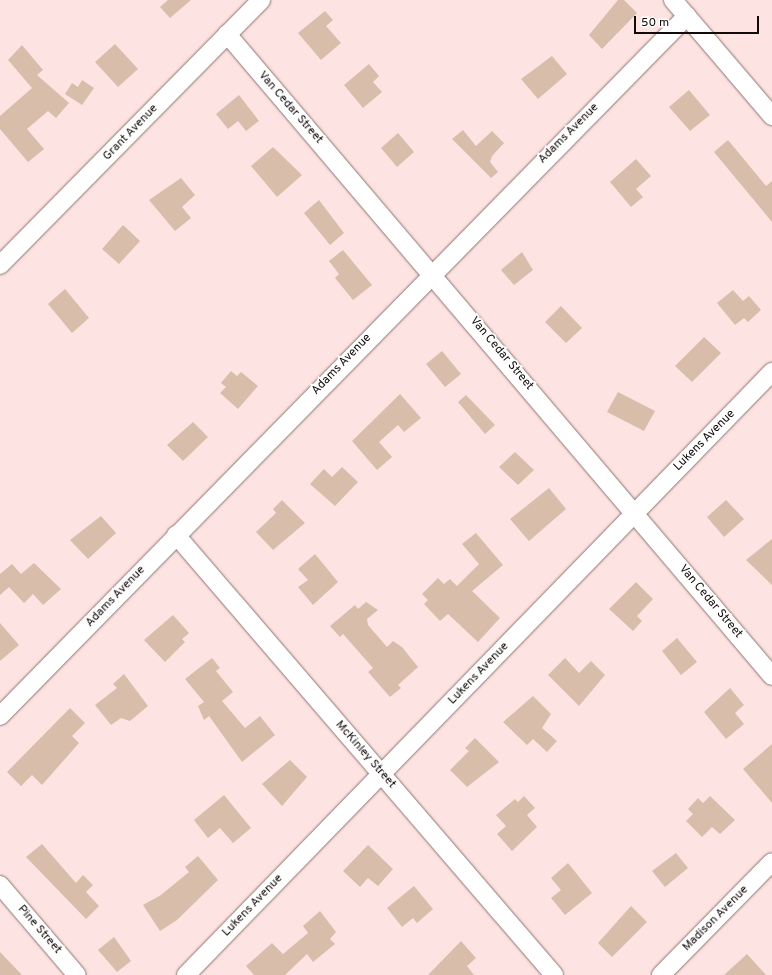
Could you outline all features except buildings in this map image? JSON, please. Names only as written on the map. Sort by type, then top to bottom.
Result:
[{"type":"street","name":"Grant Avenue","points":[[0,265],[261,0]]},
{"type":"street","points":[[673,0],[772,116]]},
{"type":"street","name":"Adams Avenue","points":[[0,716],[432,273],[687,16]]},
{"type":"street","name":"Van Cedar Street","points":[[227,34],[635,512],[772,676]]},
{"type":"street","name":"Lukens Avenue","points":[[186,975],[772,372]]},
{"type":"street","name":"McKinley Street","points":[[176,535],[554,975]]},
{"type":"street","name":"Madison Avenue","points":[[661,975],[772,862]]},
{"type":"street","name":"Pine Street","points":[[0,885],[77,975]]}]
